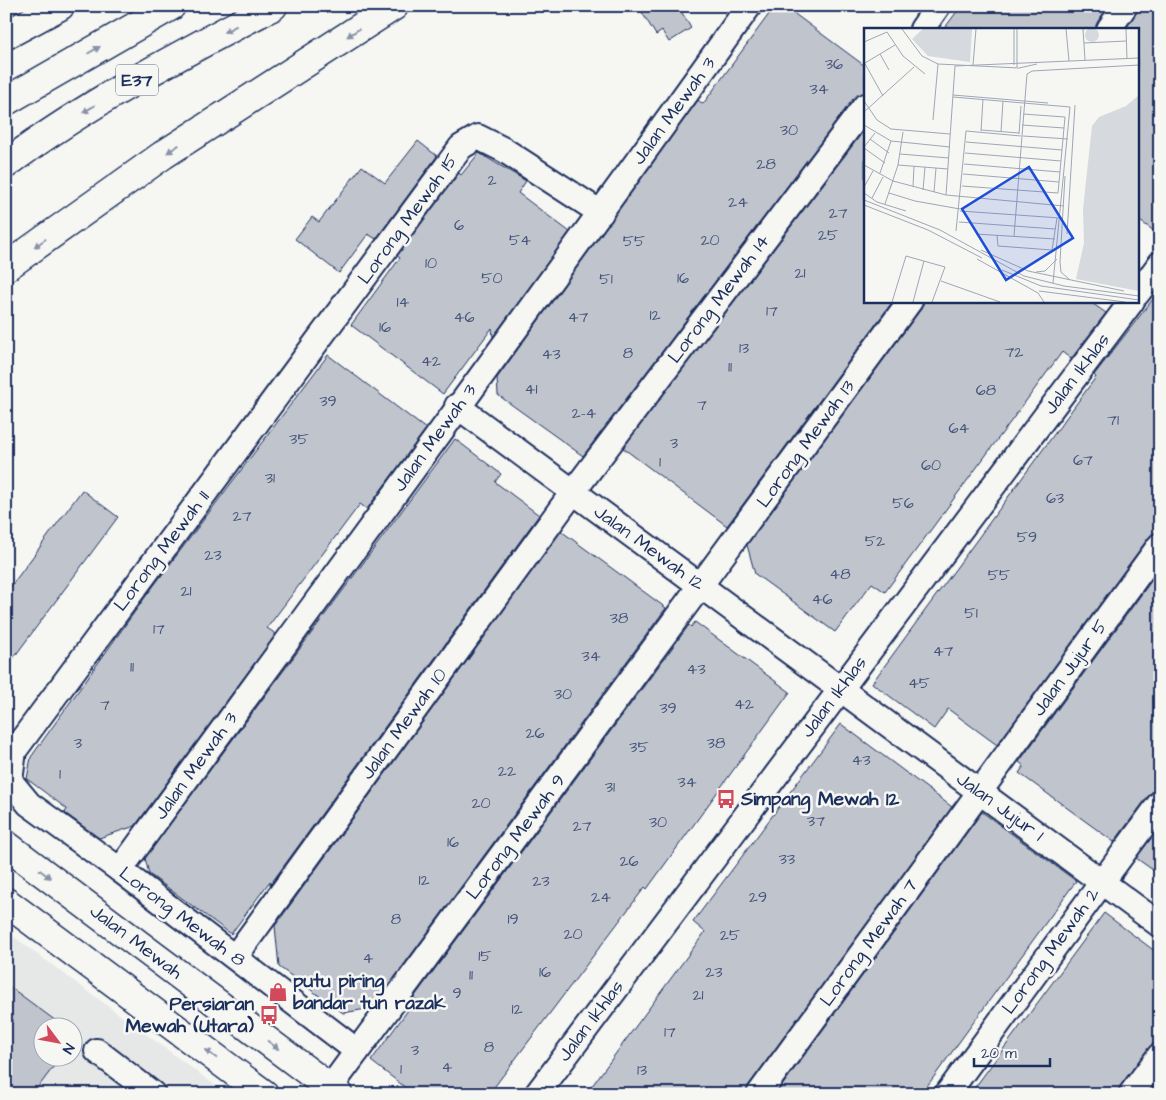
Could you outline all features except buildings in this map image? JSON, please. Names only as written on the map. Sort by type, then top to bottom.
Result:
[{"type":"main road","points":[[6,35],[60,6]]},
{"type":"main road","name":"E37","points":[[6,101],[171,6]]},
{"type":"main road","name":"E37","points":[[6,164],[34,143],[171,59],[273,6]]},
{"type":"main road","points":[[6,267],[164,155],[394,6]]},
{"type":"main road","name":"Jalan Mewah","points":[[6,844],[334,1091]]},
{"type":"main road","points":[[6,902],[264,1094]]},
{"type":"street","name":"Jalan Mewah 3","points":[[120,870],[458,406],[601,214],[749,6]]},
{"type":"street","points":[[923,28],[938,6]]},
{"type":"street","points":[[1110,28],[1125,6]]},
{"type":"street","name":"Lorong Mewah 14","points":[[573,492],[864,107]]},
{"type":"street","name":"Lorong Mewah 15","points":[[328,327],[461,147],[478,137],[504,150],[601,214]]},
{"type":"street","points":[[1138,293],[1160,264]]},
{"type":"street","name":"Lorong Mewah 13","points":[[702,587],[909,302]]},
{"type":"street","name":"Jalan Ikhlas","points":[[537,1094],[1131,302]]},
{"type":"street","name":"Lorong Mewah 11","points":[[10,782],[14,751],[328,327]]},
{"type":"street","name":"Jalan Mewah 12","points":[[458,406],[840,689]]},
{"type":"street","name":"Jalan Mewah 10","points":[[235,957],[573,492]]},
{"type":"street","name":"Jalan Jujur 5","points":[[980,792],[1160,545]]},
{"type":"street","name":"Lorong Mewah 9","points":[[334,1091],[357,1052],[702,587]]},
{"type":"street","name":"Jalan Jujur 1","points":[[840,689],[1160,925]]},
{"type":"street","name":"Lorong Mewah 8","points":[[10,782],[29,804],[120,870],[357,1052]]},
{"type":"street","name":"Lorong Mewah 7","points":[[759,1094],[980,792]]},
{"type":"street","name":"Lorong Mewah 2","points":[[948,1094],[1101,881],[1160,803]]},
{"type":"street","points":[[97,1051],[153,1094]]},
{"type":"street","points":[[1131,1094],[1160,1056]]},
{"type":"shaded area","points":[[6,931],[227,1094],[6,1094]]},
{"type":"place","name":"Simpang Mewah 12","points":[[726,799]]},
{"type":"place","name":"putu piring bandar tun razak","points":[[278,992]]},
{"type":"place","name":"Persiaran Mewah (Utara)","points":[[269,1015]]}]
